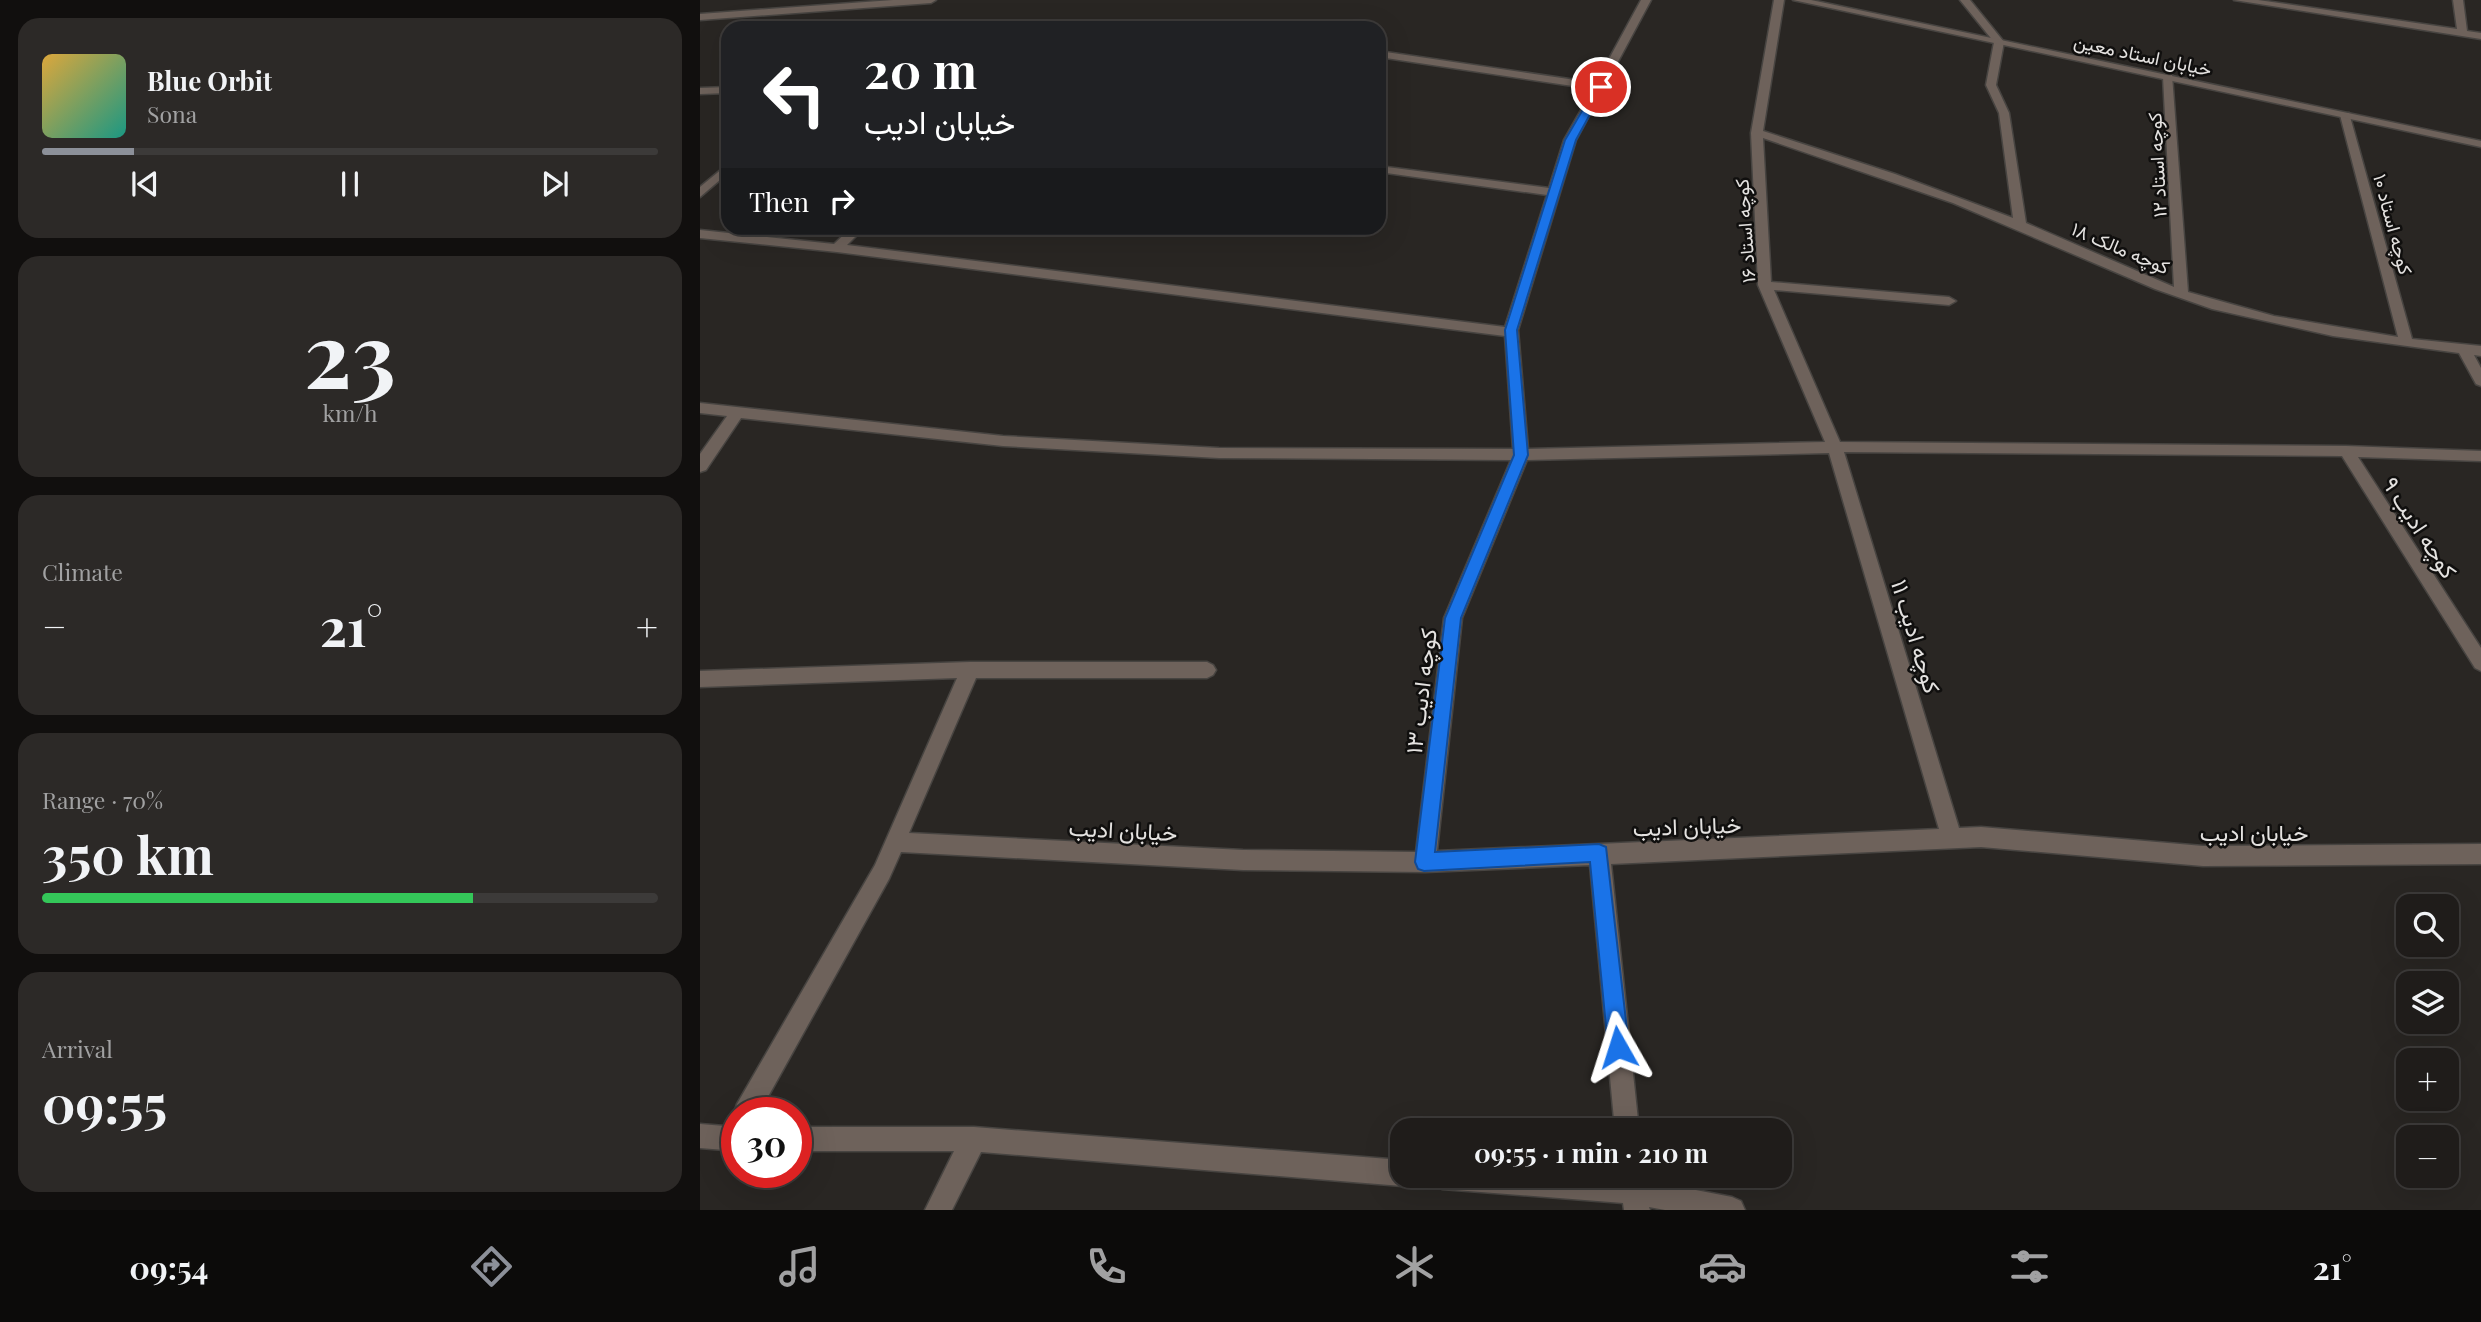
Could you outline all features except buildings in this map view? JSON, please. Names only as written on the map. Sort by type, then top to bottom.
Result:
[{"type":"street","points":[[700,17],[931,0]]},
{"type":"street","points":[[1521,455],[1511,332],[1570,140],[1646,0]]},
{"type":"street","name":"کوچه استاد ۱۶","points":[[1779,0],[1757,133],[1765,285],[1835,447]]},
{"type":"street","name":"خیابان استاد معین","points":[[1798,0],[2481,144]]},
{"type":"street","points":[[1965,0],[1999,42],[1991,85],[2004,113],[2020,225]]},
{"type":"street","points":[[2239,0],[2481,36]]},
{"type":"street","points":[[2458,0],[2462,33]]},
{"type":"street","points":[[1386,55],[1601,87]]},
{"type":"street","name":"کوچه استاد ۱۲","points":[[2168,77],[2181,293]]},
{"type":"street","points":[[700,91],[721,90]]},
{"type":"street","name":"کوچه استاد ۱۰","points":[[2345,115],[2406,343]]},
{"type":"street","name":"کوچه مالک ۱۸","points":[[1757,133],[1894,176],[2020,225],[2181,293],[2244,314],[2406,343],[2481,351]]},
{"type":"street","points":[[1386,170],[1554,192]]},
{"type":"street","points":[[700,193],[721,174]]},
{"type":"street","points":[[700,234],[836,248],[1511,332]]},
{"type":"street","points":[[836,248],[850,235]]},
{"type":"street","points":[[1765,285],[1949,301]]},
{"type":"street","points":[[2465,349],[2481,381]]},
{"type":"street","points":[[700,408],[1043,444],[1219,453],[1521,455],[1835,447],[2346,451],[2481,456]]},
{"type":"street","points":[[700,466],[737,412]]},
{"type":"street","name":"کوچه ادیب ۱۱","points":[[1835,447],[1952,839]]},
{"type":"street","name":"کوچه ادیب ۹","points":[[2346,451],[2481,663]]},
{"type":"street","name":"کوچه ادیب ۱۳","points":[[1424,862],[1453,618],[1521,455]]},
{"type":"street","points":[[755,1097],[882,872],[970,670]]},
{"type":"street","points":[[700,680],[970,670],[1207,670]]},
{"type":"street","name":"خیابان ادیب","points":[[896,842],[1243,860],[1424,862],[1981,837],[2203,856],[2481,854]]},
{"type":"street","points":[[1599,853],[1625,1118]]},
{"type":"street","points":[[700,1136],[721,1136]]},
{"type":"street","points":[[812,1139],[974,1139],[1390,1172]]},
{"type":"street","points":[[938,1210],[974,1139]]},
{"type":"street","points":[[1586,1188],[1634,1192],[1732,1210]]},
{"type":"route","points":[[1601,87],[1570,140],[1511,330],[1521,455],[1453,618],[1424,862],[1599,853],[1618,1047]]}]
